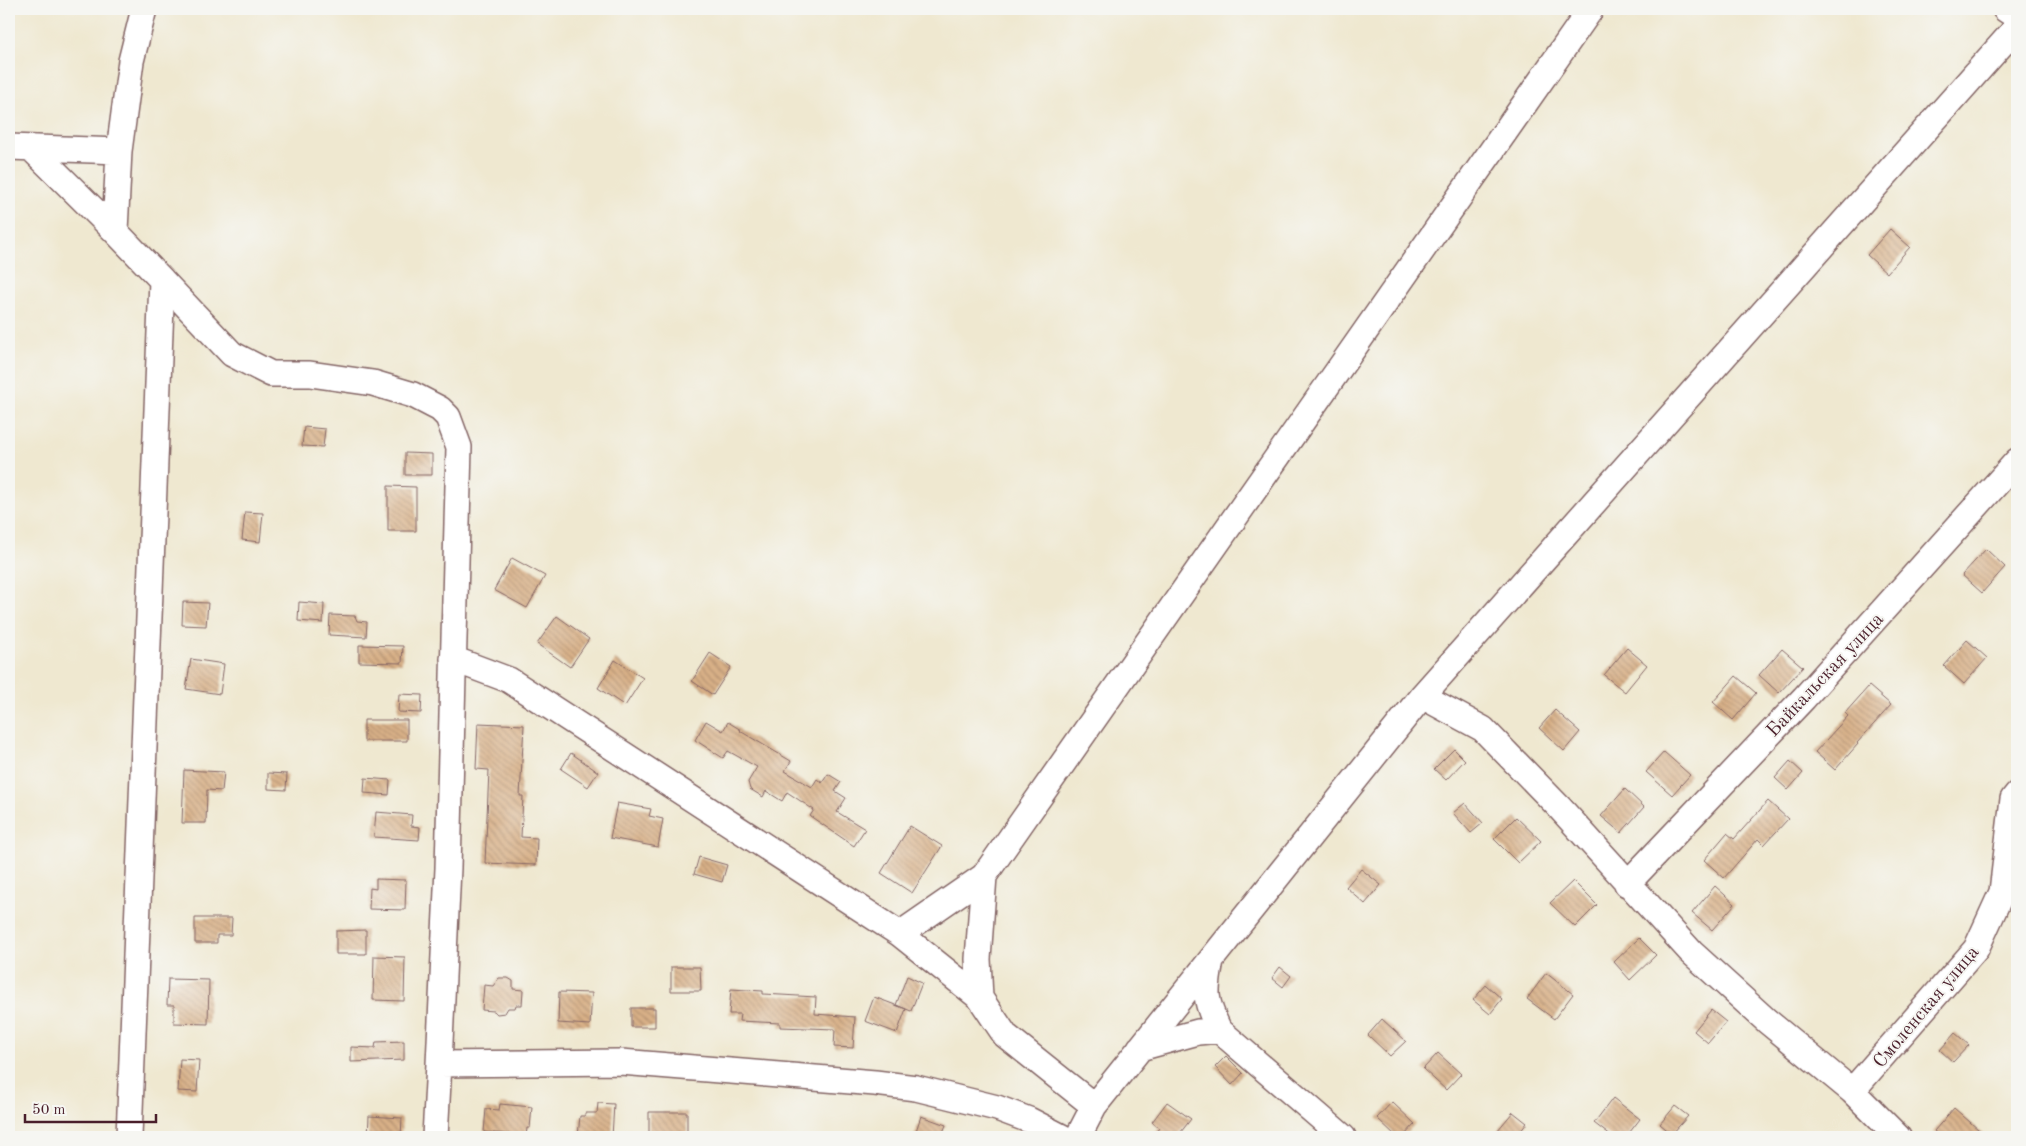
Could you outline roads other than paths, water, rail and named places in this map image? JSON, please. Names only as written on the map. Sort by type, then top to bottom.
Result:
[{"type":"street","points":[[115,231],[119,151],[131,61],[144,9]]},
{"type":"street","points":[[900,934],[984,876],[1591,9]]},
{"type":"street","points":[[2005,9],[2017,17]]},
{"type":"street","points":[[1078,1137],[1094,1106],[1422,696],[2017,27]]},
{"type":"street","points":[[20,147],[119,151]]},
{"type":"street","points":[[20,147],[115,231],[232,354],[270,374],[310,374],[373,383],[413,395],[440,409],[448,417],[459,447],[448,868],[435,1137]]},
{"type":"street","points":[[129,1137],[162,280]]},
{"type":"street","name":"Байкальская улица","points":[[1627,884],[1804,698],[2017,461]]},
{"type":"street","points":[[453,659],[509,680],[900,934],[980,998],[1005,1035],[1094,1106]]},
{"type":"street","points":[[1422,696],[1483,729],[1559,807],[1627,884],[1691,952],[1767,1021],[1852,1091],[1898,1137]]},
{"type":"street","name":"Смоленская улица","points":[[1852,1091],[1976,949],[2002,892],[2015,796]]},
{"type":"street","points":[[980,998],[978,959],[984,876]]},
{"type":"street","points":[[1211,960],[1206,991],[1210,1012],[1219,1030],[1343,1137]]},
{"type":"street","points":[[1140,1048],[1198,1032],[1219,1030]]},
{"type":"street","points":[[439,1064],[621,1062],[875,1083],[916,1088],[997,1108],[1029,1120],[1062,1137]]}]
